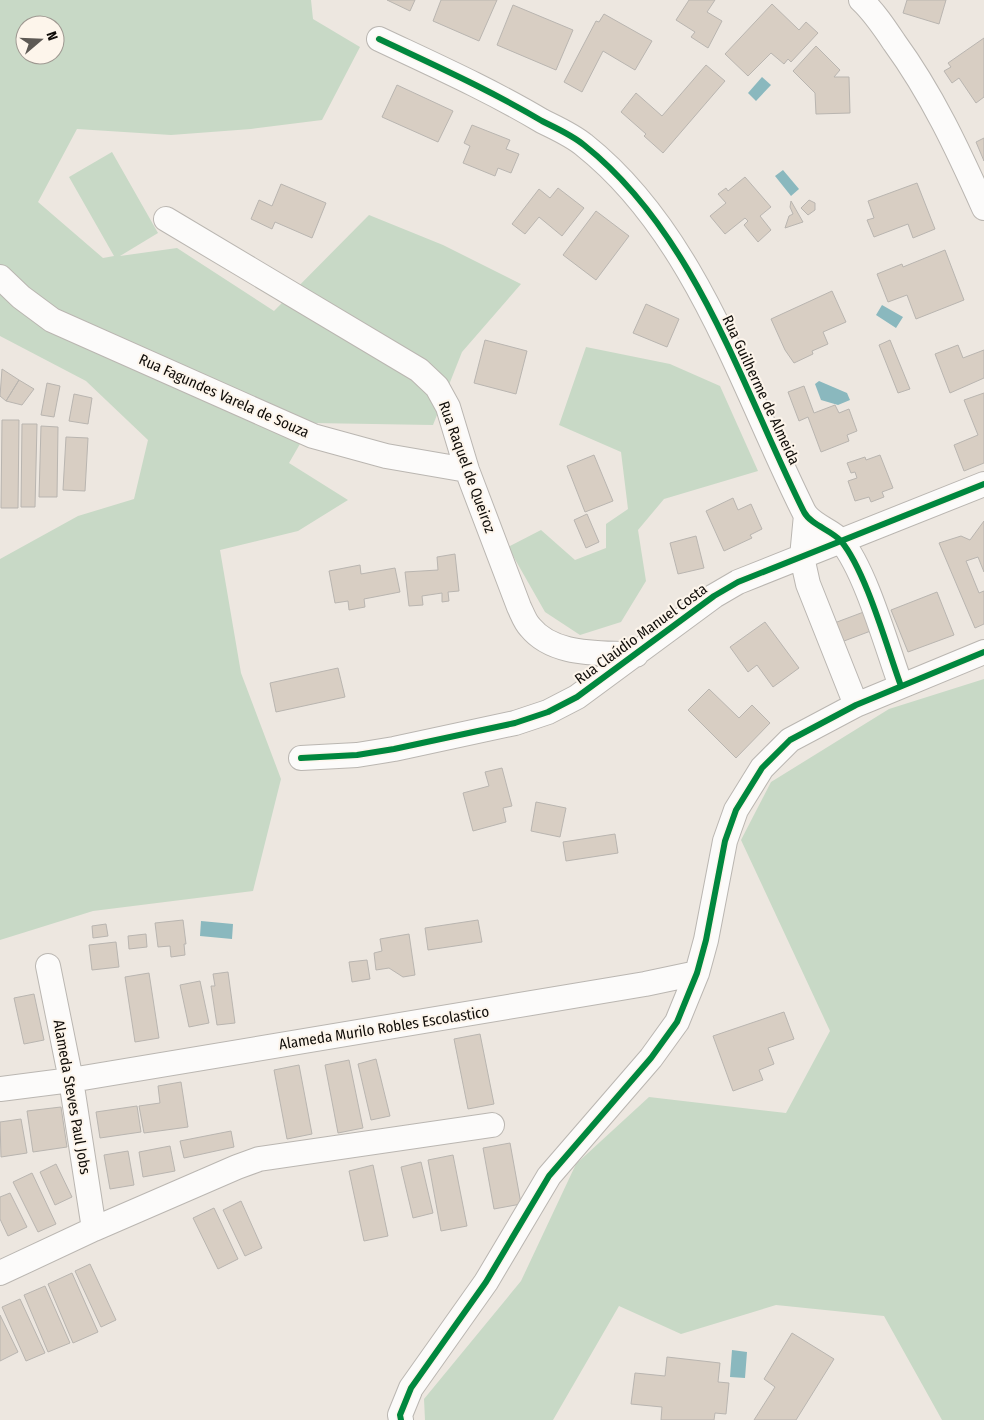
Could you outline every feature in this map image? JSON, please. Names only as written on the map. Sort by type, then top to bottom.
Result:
[{"type":"street","points":[[861,0],[871,9],[913,68],[950,133],[984,208]]},
{"type":"street","name":"Rua Guilherme de Almeida","points":[[379,39],[505,99],[583,144],[641,200],[677,250],[722,337],[806,515],[840,540]]},
{"type":"street","name":"Rua Raquel de Queiroz","points":[[166,219],[419,370],[437,387],[448,407],[467,470],[519,607],[530,627],[548,643],[567,650],[636,655]]},
{"type":"street","name":"Rua Fagundes Varela de Souza","points":[[0,277],[21,297],[52,320],[313,436],[386,456],[467,470]]},
{"type":"street","name":"Rua Claúdio Manuel Costa","points":[[301,758],[357,755],[394,749],[515,723],[548,712],[577,697],[714,596],[738,582],[984,484]]},
{"type":"street","points":[[806,515],[802,557],[818,613],[856,705]]},
{"type":"street","points":[[840,540],[866,590],[901,686]]},
{"type":"street","points":[[401,1420],[400,1415],[411,1388],[486,1282],[549,1176],[651,1058],[677,1022],[697,973],[706,940],[726,841],[736,810],[762,768],[790,740],[856,705],[984,652]]},
{"type":"street","name":"Alameda Steves Paul Jobs","points":[[48,966],[71,1080],[94,1229]]},
{"type":"street","name":"Alameda Murilo Robles Escolastico","points":[[0,1089],[71,1080],[645,984],[697,973]]},
{"type":"street","points":[[0,1273],[237,1166],[259,1159],[492,1125]]},
{"type":"green space","points":[[0,0],[311,0],[313,19],[360,47],[322,120],[251,129],[171,135],[77,129],[38,202],[103,258],[114,256],[69,177],[112,152],[158,233],[120,256],[177,248],[274,311],[369,215],[443,245],[521,284],[462,352],[433,425],[312,423],[289,463],[348,500],[298,531],[220,550],[241,673],[281,779],[253,891],[93,911],[0,940],[0,559],[78,516],[134,499],[148,440],[86,381],[0,336]]},
{"type":"green space","points":[[586,347],[670,364],[720,386],[758,471],[664,499],[638,530],[646,581],[621,622],[580,635],[545,612],[508,547],[541,530],[575,560],[606,548],[606,524],[628,509],[621,452],[559,425]]},
{"type":"green space","points":[[984,679],[984,1420],[942,1420],[884,1316],[776,1305],[681,1334],[619,1306],[553,1420],[425,1420],[424,1399],[521,1281],[576,1164],[649,1097],[786,1113],[830,1031],[741,840],[771,782],[889,709]]},
{"type":"water","points":[[762,77],[771,85],[756,101],[748,93]]},
{"type":"water","points":[[783,170],[799,189],[791,196],[775,176]]},
{"type":"water","points":[[882,305],[903,317],[896,328],[876,315]]},
{"type":"water","points":[[819,381],[847,393],[850,400],[838,405],[821,400],[815,384]]},
{"type":"water","points":[[201,921],[233,924],[232,939],[200,936]]},
{"type":"water","points":[[732,1350],[747,1352],[745,1378],[730,1377]]},
{"type":"building","points":[[387,0],[415,0],[410,11]]},
{"type":"building","points":[[441,0],[497,0],[479,41],[433,21]]},
{"type":"building","points":[[689,0],[715,0],[707,12],[722,21],[708,48],[691,37],[695,32],[676,20]]},
{"type":"building","points":[[907,0],[946,0],[939,24],[903,13]]},
{"type":"building","points":[[772,4],[799,30],[806,22],[818,33],[791,62],[788,59],[784,64],[771,53],[748,76],[725,54]]},
{"type":"building","points":[[513,5],[573,30],[556,70],[497,45]]},
{"type":"building","points":[[604,14],[652,41],[635,70],[603,51],[582,92],[564,82],[596,21],[599,22]]},
{"type":"building","points":[[984,38],[984,97],[976,103],[959,78],[952,83],[944,71],[951,67],[948,63]]},
{"type":"building","points":[[816,46],[840,70],[834,77],[849,77],[850,113],[816,114],[815,93],[793,71]]},
{"type":"building","points":[[706,65],[725,81],[663,153],[644,136],[646,134],[621,112],[636,93],[662,116]]},
{"type":"building","points":[[397,85],[453,111],[438,142],[382,117]]},
{"type":"building","points":[[472,125],[510,140],[506,149],[519,154],[511,173],[498,168],[495,176],[463,163],[470,146],[464,143]]},
{"type":"building","points":[[984,138],[984,161],[976,142]]},
{"type":"building","points":[[745,177],[771,207],[760,216],[771,230],[758,242],[744,225],[748,221],[745,218],[725,234],[710,216],[726,203],[718,194],[726,188],[728,191]]},
{"type":"building","points":[[917,183],[935,229],[913,238],[908,224],[874,237],[867,220],[874,218],[868,201]]},
{"type":"building","points":[[281,184],[326,203],[312,238],[275,222],[272,229],[251,219],[259,200],[272,206]]},
{"type":"building","points":[[558,188],[584,208],[562,236],[539,217],[525,234],[512,224],[539,189],[550,198]]},
{"type":"building","points":[[809,200],[815,203],[815,210],[808,215],[801,208]]},
{"type":"building","points":[[791,201],[803,222],[785,228],[789,216],[793,214],[790,207]]},
{"type":"building","points":[[596,211],[629,236],[596,280],[563,255]]},
{"type":"building","points":[[945,250],[964,300],[916,319],[907,295],[888,302],[877,274],[902,264],[903,267]]},
{"type":"building","points":[[832,291],[846,322],[823,332],[828,344],[812,351],[813,354],[794,363],[785,350],[771,319]]},
{"type":"building","points":[[646,304],[679,319],[667,347],[633,333]]},
{"type":"building","points":[[485,340],[527,351],[516,394],[474,383]]},
{"type":"building","points":[[890,340],[910,389],[898,393],[879,345]]},
{"type":"building","points":[[958,345],[963,358],[984,350],[984,378],[950,393],[935,354]]},
{"type":"building","points":[[2,369],[19,380],[6,401],[0,396]]},
{"type":"building","points":[[19,380],[34,389],[22,405],[6,401]]},
{"type":"building","points":[[47,383],[60,386],[54,417],[41,415]]},
{"type":"building","points":[[804,386],[814,413],[835,405],[839,413],[849,409],[857,431],[847,435],[849,441],[821,452],[808,417],[799,421],[788,392]]},
{"type":"building","points":[[984,393],[984,463],[964,471],[954,445],[978,435],[964,400]]},
{"type":"building","points":[[74,394],[92,398],[88,424],[69,421]]},
{"type":"building","points":[[2,420],[19,420],[18,508],[1,508]]},
{"type":"building","points":[[22,424],[37,424],[35,507],[21,507]]},
{"type":"building","points":[[41,426],[58,427],[57,497],[39,497]]},
{"type":"building","points":[[66,437],[88,438],[85,491],[63,490]]},
{"type":"building","points":[[594,455],[613,501],[585,512],[567,466]]},
{"type":"building","points":[[880,455],[893,488],[882,492],[884,497],[871,502],[869,497],[855,501],[848,481],[857,478],[855,472],[851,473],[847,463],[865,457],[866,460]]},
{"type":"building","points":[[733,498],[738,510],[751,504],[762,529],[750,535],[752,538],[724,551],[706,511]]},
{"type":"building","points":[[587,514],[599,542],[586,548],[574,520]]},
{"type":"building","points":[[984,521],[984,572],[978,557],[966,561],[979,593],[984,591],[984,624],[975,628],[939,543],[961,536],[970,540]]},
{"type":"building","points":[[696,536],[704,568],[678,574],[670,543]]},
{"type":"building","points":[[455,554],[459,591],[448,592],[449,601],[442,602],[442,593],[422,596],[423,605],[409,606],[405,572],[438,570],[437,557]]},
{"type":"building","points":[[360,565],[361,574],[395,568],[400,592],[364,599],[365,607],[349,610],[348,601],[335,603],[329,571]]},
{"type":"building","points":[[937,592],[954,635],[908,652],[891,610]]},
{"type":"building","points":[[869,610],[876,629],[836,644],[829,625]]},
{"type":"building","points":[[765,622],[799,668],[773,687],[757,665],[748,672],[730,647]]},
{"type":"building","points":[[338,668],[345,697],[276,712],[270,683]]},
{"type":"building","points":[[709,689],[739,718],[752,705],[770,723],[736,758],[688,710]]},
{"type":"building","points":[[502,768],[512,806],[503,808],[506,822],[473,831],[463,793],[489,786],[485,772]]},
{"type":"building","points":[[536,802],[566,808],[560,837],[531,831]]},
{"type":"building","points":[[615,834],[618,853],[566,861],[563,842]]},
{"type":"building","points":[[183,920],[186,944],[184,944],[185,955],[171,957],[170,946],[158,947],[155,923]]},
{"type":"building","points":[[478,920],[482,942],[428,950],[425,928]]},
{"type":"building","points":[[106,924],[108,936],[93,938],[92,926]]},
{"type":"building","points":[[146,934],[147,947],[129,949],[128,936]]},
{"type":"building","points":[[409,934],[415,975],[403,977],[389,968],[376,970],[374,953],[382,951],[380,939]]},
{"type":"building","points":[[116,942],[119,967],[92,970],[89,945]]},
{"type":"building","points":[[367,960],[370,979],[352,982],[349,962]]},
{"type":"building","points":[[228,972],[235,1023],[217,1025],[211,986],[215,986],[213,974]]},
{"type":"building","points":[[149,973],[159,1038],[135,1042],[125,977]]},
{"type":"building","points":[[200,981],[209,1023],[189,1027],[180,985]]},
{"type":"building","points":[[34,994],[44,1040],[24,1044],[14,998]]},
{"type":"building","points":[[784,1012],[794,1039],[768,1048],[774,1064],[759,1070],[763,1080],[733,1091],[713,1036]]},
{"type":"building","points":[[480,1034],[494,1104],[468,1109],[454,1039]]},
{"type":"building","points":[[376,1059],[390,1116],[371,1120],[358,1064]]},
{"type":"building","points":[[349,1060],[363,1128],[338,1133],[325,1065]]},
{"type":"building","points":[[299,1065],[312,1134],[287,1139],[274,1070]]},
{"type":"building","points":[[181,1082],[188,1127],[144,1133],[139,1106],[160,1103],[158,1086]]},
{"type":"building","points":[[137,1106],[141,1132],[100,1138],[96,1112]]},
{"type":"building","points":[[61,1107],[67,1147],[33,1152],[27,1111]]},
{"type":"building","points":[[21,1119],[27,1153],[1,1157],[0,1122]]},
{"type":"building","points":[[231,1131],[234,1147],[184,1158],[180,1141]]},
{"type":"building","points":[[510,1143],[521,1204],[494,1209],[483,1148]]},
{"type":"building","points":[[170,1146],[175,1171],[143,1177],[139,1152]]},
{"type":"building","points":[[128,1151],[134,1185],[110,1189],[104,1155]]},
{"type":"building","points":[[453,1155],[467,1226],[441,1231],[428,1160]]},
{"type":"building","points":[[421,1162],[433,1213],[413,1218],[401,1167]]},
{"type":"building","points":[[56,1164],[72,1197],[55,1205],[40,1172]]},
{"type":"building","points":[[373,1165],[388,1236],[364,1241],[349,1171]]},
{"type":"building","points":[[32,1173],[56,1224],[38,1232],[13,1182]]},
{"type":"building","points":[[10,1193],[27,1227],[8,1236],[0,1219],[0,1197]]},
{"type":"building","points":[[241,1201],[262,1248],[245,1256],[223,1210]]},
{"type":"building","points":[[214,1208],[238,1259],[218,1269],[193,1218]]},
{"type":"building","points":[[90,1264],[116,1320],[101,1327],[75,1271]]},
{"type":"building","points":[[72,1273],[98,1332],[73,1343],[48,1284]]},
{"type":"building","points":[[45,1286],[70,1343],[48,1352],[24,1295]]},
{"type":"building","points":[[20,1299],[45,1353],[26,1361],[2,1307]]},
{"type":"building","points":[[0,1315],[18,1352],[0,1361]]},
{"type":"building","points":[[792,1333],[834,1359],[796,1420],[754,1420],[775,1387],[764,1379]]},
{"type":"building","points":[[667,1357],[720,1363],[718,1382],[729,1383],[726,1414],[715,1413],[714,1420],[661,1420],[662,1407],[631,1404],[635,1373],[665,1376]]},
{"type":"cycle path","points":[[379,39],[482,88],[574,138],[623,181],[657,222],[713,315],[804,512],[807,517],[841,541],[859,571],[901,686]]},
{"type":"cycle path","points":[[301,758],[357,755],[394,749],[515,723],[548,712],[577,697],[714,596],[738,582],[984,484]]},
{"type":"cycle path","points":[[401,1420],[400,1415],[411,1388],[486,1282],[549,1176],[651,1058],[677,1022],[697,973],[706,940],[725,841],[736,810],[762,768],[790,740],[856,705],[984,652]]}]
